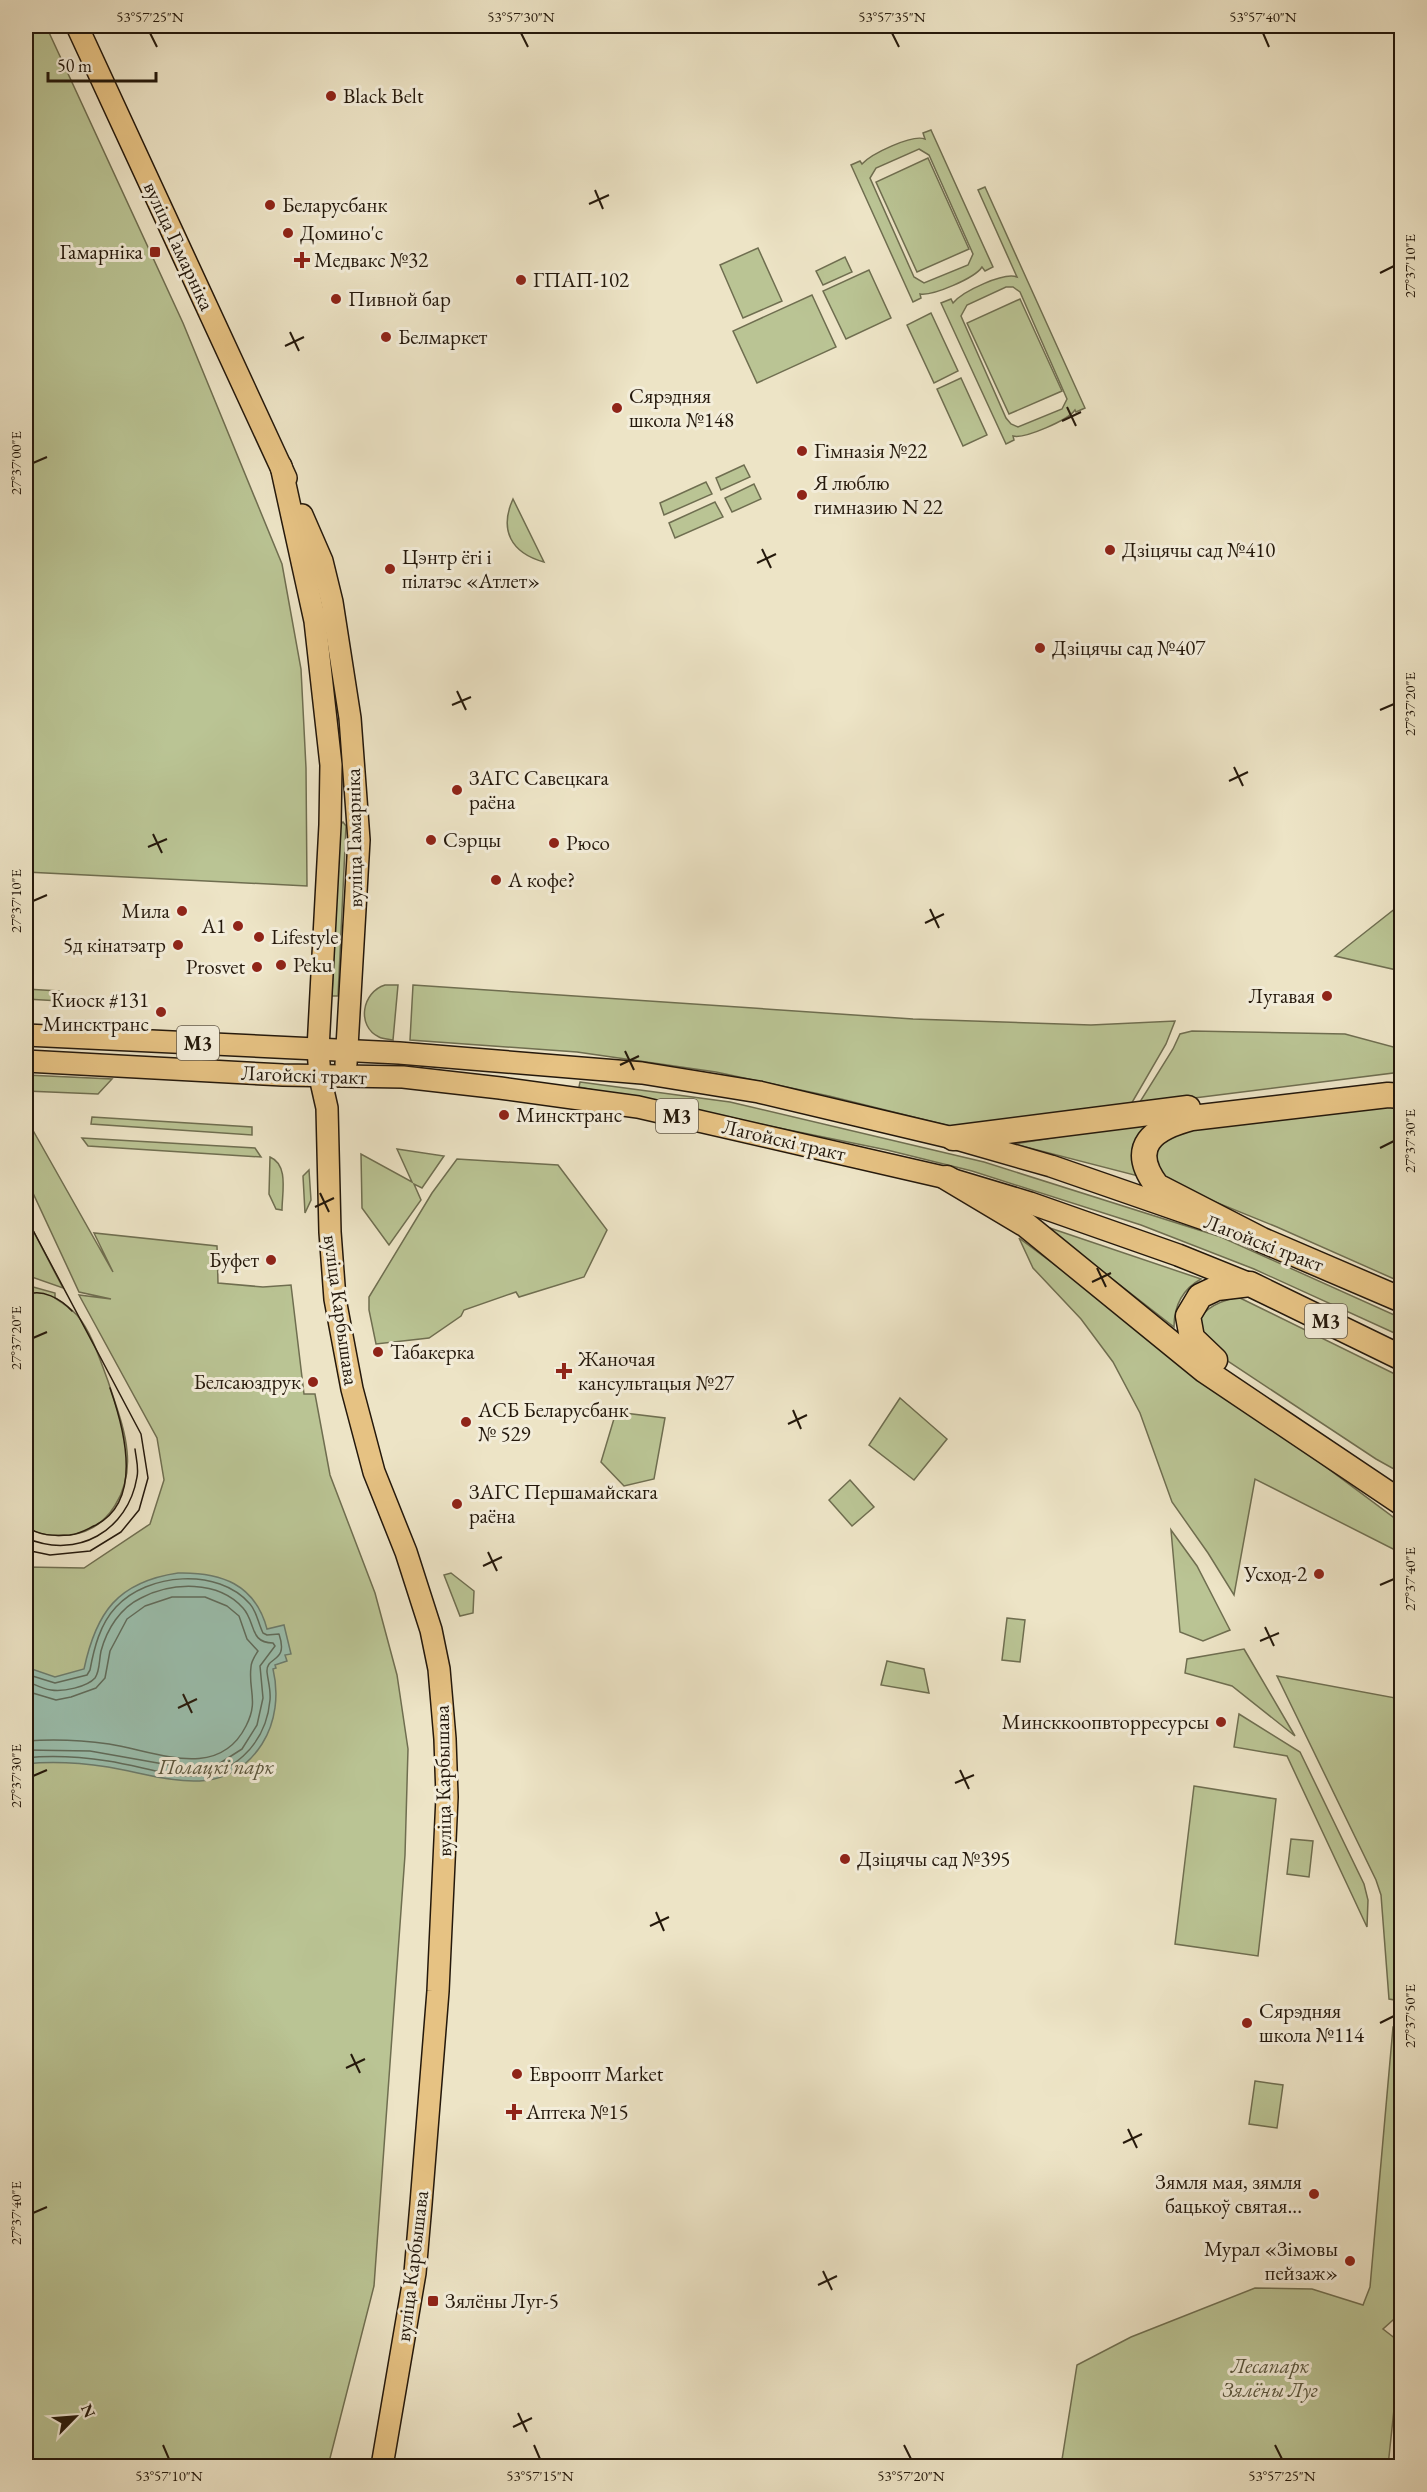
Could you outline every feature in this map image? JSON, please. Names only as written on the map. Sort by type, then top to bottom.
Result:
[{"type":"highway","points":[[953,1138],[1401,1081]]},
{"type":"highway","points":[[1262,1240],[1157,1186],[1149,1174],[1145,1161],[1146,1145],[1155,1132],[1169,1124],[1192,1118],[1388,1095],[1401,1096]]},
{"type":"highway","points":[[947,1178],[1026,1225],[1204,1370],[1401,1503]]},
{"type":"highway","name":"Лагойскі тракт","points":[[1262,1240],[1401,1300]]},
{"type":"highway","points":[[1250,1284],[1217,1288],[1200,1296],[1188,1316],[1192,1338],[1212,1358],[1401,1484]]},
{"type":"highway","name":"Лагойскі тракт","points":[[1250,1284],[1401,1358]]},
{"type":"main road","name":"вуліца Гамарніка","points":[[77,26],[281,466],[322,561],[332,602],[350,718],[358,823],[345,1076],[327,1108]]},
{"type":"main road","name":"вуліца Гамарніка","points":[[281,466],[315,621],[331,765],[318,1049],[320,1077],[327,1108]]},
{"type":"main road","points":[[330,825],[342,813],[351,814],[358,823]]},
{"type":"main road","name":"Лагойскі тракт","points":[[26,1035],[347,1050],[556,1064],[642,1073],[759,1092],[953,1138],[1051,1166],[1262,1240]]},
{"type":"main road","name":"Лагойскі тракт","points":[[26,1061],[320,1077],[403,1077],[638,1107],[947,1178],[1062,1214],[1178,1255],[1250,1284]]},
{"type":"main road","name":"вуліца Карбышава","points":[[327,1108],[330,1232],[334,1287],[352,1389],[374,1472],[406,1552],[431,1630],[439,1669],[446,1739],[447,1797],[438,1991],[415,2273],[382,2466]]},
{"type":"green space","points":[[26,26],[46,26],[183,323],[282,564],[301,669],[306,768],[307,886],[26,872]]},
{"type":"green space","points":[[931,130],[993,267],[985,271],[982,267],[971,276],[953,285],[920,294],[921,298],[913,302],[851,165],[860,161],[862,164],[882,150],[902,142],[911,139],[925,139],[923,133]],"holes":[[[919,149],[929,155],[973,254],[968,265],[924,283],[914,277],[870,178],[876,168]]]},
{"type":"green space","points":[[928,158],[969,249],[917,272],[876,182]]},
{"type":"green space","points":[[985,187],[1085,408],[1076,412],[1075,410],[1064,419],[1036,432],[1013,436],[1014,440],[1006,444],[941,303],[951,299],[953,303],[965,293],[994,280],[1003,277],[1017,277],[978,190]],"holes":[[[1006,287],[1013,287],[1020,292],[1067,399],[1062,409],[1018,427],[1006,418],[961,316],[967,305]]]},
{"type":"green space","points":[[758,248],[782,301],[743,318],[720,265]]},
{"type":"green space","points":[[845,257],[852,272],[823,285],[816,271]]},
{"type":"green space","points":[[869,270],[891,318],[846,339],[823,291]]},
{"type":"green space","points":[[812,295],[836,347],[757,383],[733,331]]},
{"type":"green space","points":[[1020,299],[1062,391],[1009,414],[967,323]]},
{"type":"green space","points":[[931,313],[958,371],[934,383],[907,325]]},
{"type":"green space","points":[[961,378],[987,435],[963,446],[937,389]]},
{"type":"green space","points":[[744,465],[750,477],[721,490],[716,478]]},
{"type":"green space","points":[[706,482],[712,494],[664,515],[660,503]]},
{"type":"green space","points":[[754,484],[761,499],[732,512],[725,498]]},
{"type":"green space","points":[[513,499],[544,562],[523,553],[511,539],[507,521]]},
{"type":"green space","points":[[715,502],[723,517],[675,538],[669,523]]},
{"type":"green space","points":[[343,822],[346,826],[338,996],[332,996],[339,826]]},
{"type":"green space","points":[[1401,904],[1401,971],[1335,956]]},
{"type":"green space","points":[[385,985],[398,985],[393,1040],[381,1038],[372,1032],[365,1018],[367,1002],[371,995]]},
{"type":"green space","points":[[413,985],[913,1019],[1091,1025],[1175,1021],[1166,1044],[1130,1106],[984,1127],[950,1126],[829,1096],[716,1072],[577,1052],[410,1040]]},
{"type":"green space","points":[[26,989],[59,991],[60,1001],[26,999]]},
{"type":"green space","points":[[1192,1031],[1345,1034],[1401,1049],[1401,1072],[1138,1105],[1180,1034]]},
{"type":"green space","points":[[26,1075],[112,1079],[98,1094],[26,1091]]},
{"type":"green space","points":[[580,1082],[730,1102],[984,1162],[1221,1237],[1401,1318],[1401,1336],[1254,1269],[1141,1225],[972,1171],[887,1150],[579,1087]]},
{"type":"green space","points":[[1401,1104],[1401,1282],[1277,1227],[1166,1182],[1158,1164],[1159,1145],[1190,1127]]},
{"type":"green space","points":[[92,1117],[252,1127],[252,1135],[91,1124]]},
{"type":"green space","name":"Полацкі парк","points":[[26,1118],[113,1272],[94,1233],[217,1246],[218,1283],[263,1287],[291,1285],[304,1394],[315,1394],[330,1475],[375,1593],[397,1675],[408,1749],[405,1855],[374,2286],[328,2466],[26,2466],[26,1567],[84,1568],[150,1524],[164,1480],[157,1438],[79,1295],[111,1299],[79,1292],[26,1178]]},
{"type":"green space","points":[[1150,1122],[1140,1134],[1134,1147],[1133,1160],[1138,1176],[1014,1144]]},
{"type":"green space","points":[[82,1138],[255,1148],[261,1157],[88,1146]]},
{"type":"green space","points":[[397,1149],[444,1156],[422,1188],[414,1184],[421,1200],[389,1245],[362,1208],[361,1154],[412,1182]]},
{"type":"green space","points":[[270,1157],[280,1166],[282,1173],[282,1210],[276,1209],[269,1194]]},
{"type":"green space","points":[[457,1159],[558,1165],[607,1230],[584,1277],[519,1297],[516,1292],[464,1310],[461,1316],[429,1338],[376,1344],[369,1310],[369,1297],[432,1193]]},
{"type":"green space","points":[[309,1170],[311,1200],[305,1213],[303,1176]]},
{"type":"green space","points":[[26,1217],[63,1288],[26,1275]]},
{"type":"green space","points":[[1044,1226],[1201,1279],[1181,1298],[1174,1319],[1174,1327]]},
{"type":"green space","points":[[1019,1238],[1401,1523],[1401,1553],[1255,1479],[1234,1595],[1172,1502],[1140,1413],[1113,1362],[1081,1319],[1033,1268]]},
{"type":"green space","points":[[26,1285],[55,1293],[55,1298],[72,1310],[82,1322],[95,1347],[108,1381],[126,1442],[125,1480],[115,1506],[96,1526],[69,1535],[46,1535],[26,1526]]},
{"type":"green space","points":[[1238,1297],[1401,1377],[1401,1473],[1376,1459],[1214,1352],[1202,1337],[1199,1328],[1203,1314],[1223,1301]]},
{"type":"green space","points":[[900,1398],[947,1439],[914,1480],[869,1445]]},
{"type":"green space","points":[[616,1412],[665,1418],[654,1479],[624,1486],[601,1462]]},
{"type":"green space","points":[[850,1480],[874,1507],[852,1526],[829,1500]]},
{"type":"green space","points":[[1171,1530],[1197,1566],[1230,1630],[1203,1641],[1180,1632]]},
{"type":"green space","points":[[451,1573],[474,1591],[473,1613],[460,1616],[444,1575]]},
{"type":"green space","points":[[1007,1618],[1025,1620],[1020,1662],[1002,1660]]},
{"type":"green space","points":[[1244,1649],[1295,1736],[1232,1686],[1185,1673],[1187,1659]]},
{"type":"green space","points":[[887,1661],[924,1669],[929,1693],[881,1685]]},
{"type":"green space","points":[[1277,1676],[1401,1699],[1401,2001],[1389,1999],[1381,1895],[1376,1880]]},
{"type":"green space","points":[[1239,1714],[1300,1752],[1364,1884],[1368,1900],[1367,1927],[1287,1756],[1234,1747]]},
{"type":"green space","points":[[1194,1786],[1276,1799],[1258,1956],[1175,1944]]},
{"type":"green space","points":[[1291,1839],[1313,1841],[1309,1877],[1287,1874]]},
{"type":"green space","name":"Лесапарк Зялёны Луг","points":[[1393,2027],[1402,2028],[1402,2312],[1383,2329],[1401,2343],[1388,2466],[1061,2466],[1077,2365],[1131,2337],[1255,2288],[1312,2289],[1363,2305],[1370,2287]]},
{"type":"green space","points":[[1255,2081],[1283,2085],[1277,2128],[1249,2124]]},
{"type":"water","points":[[194,1573],[222,1578],[245,1591],[254,1601],[267,1629],[284,1625],[291,1654],[285,1655],[287,1661],[275,1665],[276,1668],[273,1669],[276,1688],[275,1708],[262,1744],[247,1762],[230,1774],[211,1780],[171,1779],[108,1767],[77,1764],[26,1764],[26,1667],[55,1677],[84,1669],[95,1632],[113,1603],[139,1584],[157,1577]]},
{"type":"tram line","points":[[26,1217],[141,1434],[148,1478],[139,1510],[121,1532],[90,1551],[50,1555],[26,1550]]},
{"type":"tram line","points":[[26,1295],[38,1293],[51,1296],[72,1311]]},
{"type":"tram line","points":[[26,1526],[47,1535],[70,1535],[96,1525],[111,1514],[120,1499],[125,1481],[126,1462],[120,1423],[110,1388]]},
{"type":"tram line","points":[[26,1538],[45,1544],[81,1543],[111,1526],[123,1512],[132,1496],[138,1474],[135,1449]]},
{"type":"place","name":"Black Belt","points":[[331,96]]},
{"type":"place","name":"Беларусбанк","points":[[270,205]]},
{"type":"place","name":"Домино'c","points":[[288,233]]},
{"type":"place","name":"Гамарніка","points":[[155,252]]},
{"type":"place","name":"Медвакс №32","points":[[302,260]]},
{"type":"place","name":"ГПАП-102","points":[[521,280]]},
{"type":"place","name":"Пивной бар","points":[[336,299]]},
{"type":"place","name":"Белмаркет","points":[[386,337]]},
{"type":"place","name":"Сярэдняя школа №148","points":[[617,408]]},
{"type":"place","name":"Гімназія №22","points":[[802,451]]},
{"type":"place","name":"Я люблю гимназию N 22","points":[[802,495]]},
{"type":"place","name":"Дзіцячы сад №410","points":[[1110,550]]},
{"type":"place","name":"Цэнтр ёгі і пілатэс «Атлет»","points":[[390,569]]},
{"type":"place","name":"Дзіцячы сад №407","points":[[1040,648]]},
{"type":"place","name":"ЗАГС Савецкага раёна","points":[[457,790]]},
{"type":"place","name":"Сэрцы","points":[[431,840]]},
{"type":"place","name":"Рюсо","points":[[554,843]]},
{"type":"place","name":"А кофе?","points":[[496,880]]},
{"type":"place","name":"Мила","points":[[182,911]]},
{"type":"place","name":"A1","points":[[238,926]]},
{"type":"place","name":"Lifestyle","points":[[259,937]]},
{"type":"place","name":"5д кінатэатр","points":[[178,945]]},
{"type":"place","name":"Peku","points":[[281,965]]},
{"type":"place","name":"Prosvet","points":[[257,967]]},
{"type":"place","name":"Лугавая","points":[[1327,996]]},
{"type":"place","name":"Киоск #131 Минсктранс","points":[[161,1012]]},
{"type":"place","name":"Минсктранс","points":[[504,1115]]},
{"type":"place","name":"Буфет","points":[[271,1260]]},
{"type":"place","name":"Табакерка","points":[[378,1352]]},
{"type":"place","name":"Жаночая кансультацыя №27","points":[[564,1371]]},
{"type":"place","name":"Белсаюздрук","points":[[313,1382]]},
{"type":"place","name":"АСБ Беларусбанк № 529","points":[[466,1422]]},
{"type":"place","name":"ЗАГС Першамайскага раёна","points":[[457,1504]]},
{"type":"place","name":"Усход-2","points":[[1319,1574]]},
{"type":"place","name":"Минсккоопвторресурсы","points":[[1221,1722]]},
{"type":"place","name":"Дзіцячы сад №395","points":[[845,1859]]},
{"type":"place","name":"Сярэдняя школа №114","points":[[1247,2023]]},
{"type":"place","name":"Евроопт Market","points":[[517,2074]]},
{"type":"place","name":"Аптека №15","points":[[514,2112]]},
{"type":"place","name":"Зямля мая, зямля бацькоў святая...","points":[[1314,2194]]},
{"type":"place","name":"Мурал «Зімовы пейзаж»","points":[[1350,2261]]},
{"type":"place","name":"Зялёны Луг-5","points":[[433,2301]]}]
